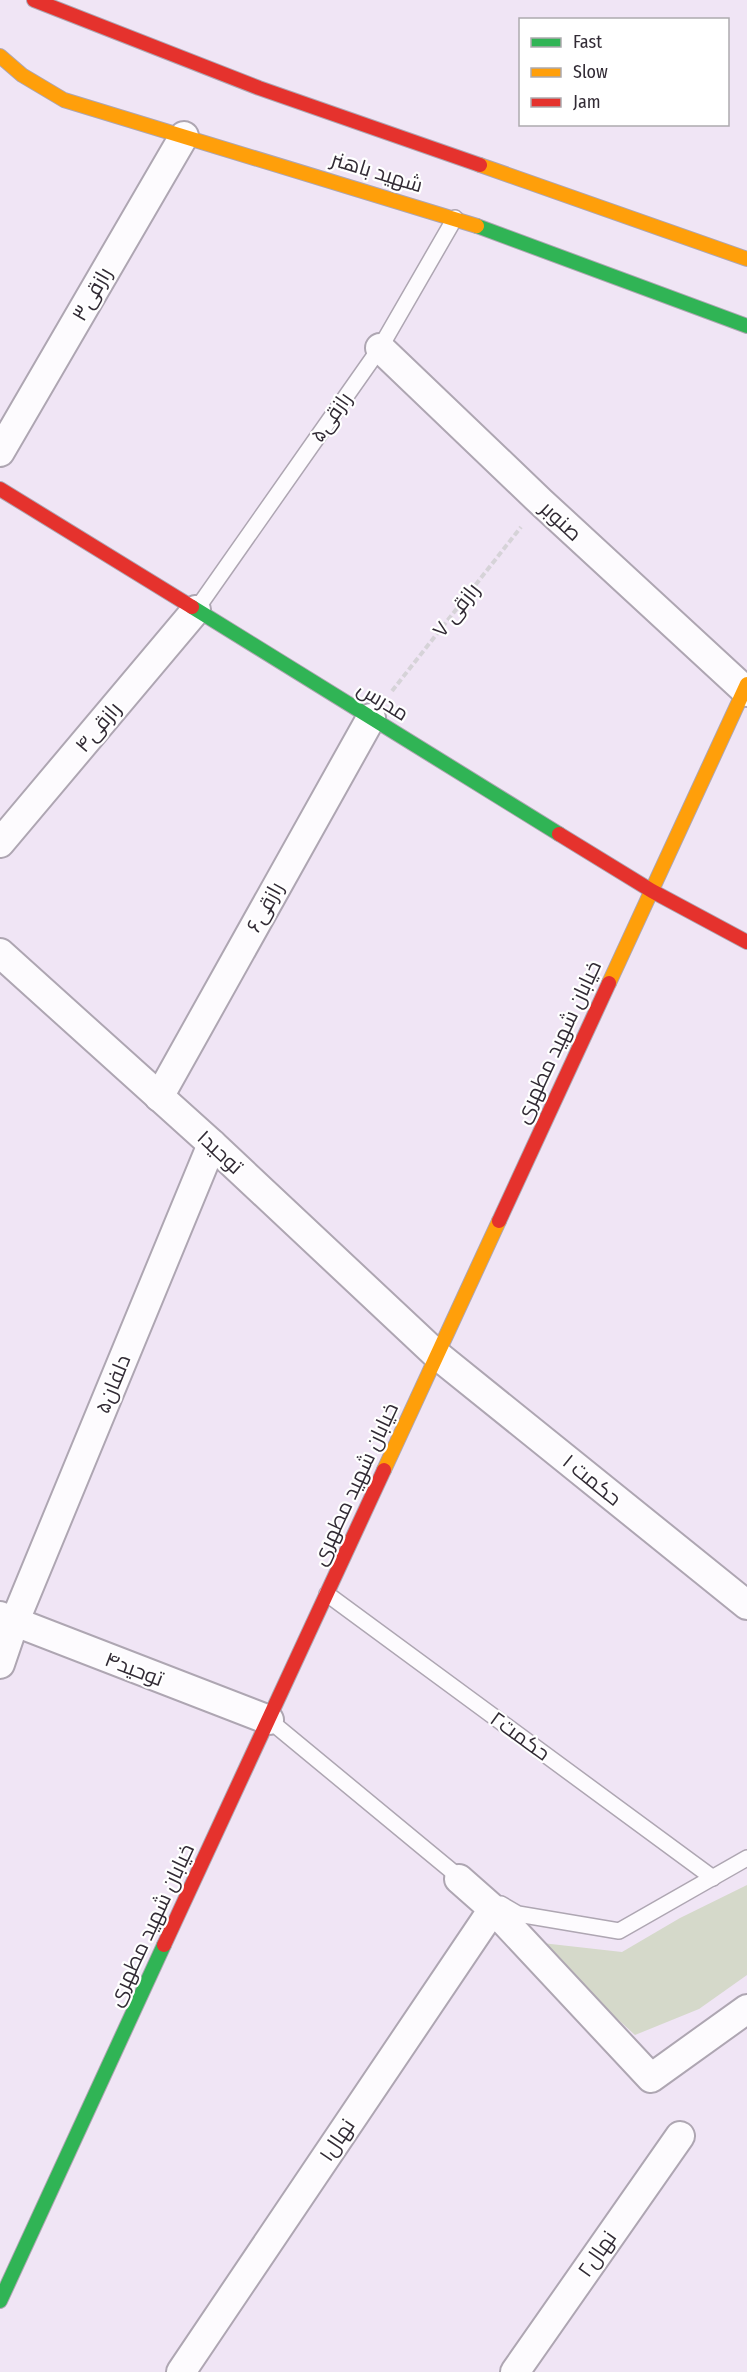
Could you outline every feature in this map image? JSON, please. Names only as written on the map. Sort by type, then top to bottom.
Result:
[{"type":"street","name":"شهید باهنر","points":[[34,0],[74,8],[259,88],[747,259]]},
{"type":"street","name":"شهید باهنر","points":[[0,56],[22,75],[64,100],[455,218],[747,326]]},
{"type":"street","name":"رازقی۳","points":[[0,452],[184,136]]},
{"type":"street","name":"صنوبر","points":[[380,348],[541,502],[746,688]]},
{"type":"street","name":"مدرس","points":[[0,489],[651,891],[747,942]]},
{"type":"street","name":"رازقی۴","points":[[0,843],[196,610]]},
{"type":"street","name":"خیابان شهید مطهری","points":[[0,2301],[746,688]]},
{"type":"street","name":"رازقی۶","points":[[159,1097],[371,718]]},
{"type":"street","name":"توحید۱","points":[[0,953],[212,1144],[437,1355]]},
{"type":"street","name":"دلفان۵","points":[[0,1664],[7,1620],[212,1144]]},
{"type":"street","name":"حکمت ۱","points":[[437,1355],[747,1605]]},
{"type":"street","name":"توحید۴","points":[[7,1620],[269,1720]]},
{"type":"street","points":[[459,1879],[493,1909],[651,2078],[747,2009]]},
{"type":"street","name":"نهال۱","points":[[181,2372],[493,1909]]},
{"type":"street","name":"نهال۲","points":[[514,2372],[680,2136]]},
{"type":"lane","name":"رازقی۵","points":[[196,610],[380,348],[455,218]]},
{"type":"lane","name":"حکمت۲","points":[[327,1594],[712,1878]]},
{"type":"lane","points":[[269,1720],[459,1879],[518,1914],[619,1931],[747,1858]]},
{"type":"path","name":"رازقی ۷","points":[[371,718],[541,502]]},
{"type":"shaded area","points":[[747,1885],[747,1975],[699,2009],[635,2035],[533,1942],[622,1952],[680,1918]]},
{"type":"traffic: fast","points":[[477,226],[747,326]]},
{"type":"traffic: fast","points":[[192,607],[559,834]]},
{"type":"traffic: fast","points":[[0,2301],[164,1945]]},
{"type":"traffic: slow","points":[[0,56],[22,75],[64,100],[477,226]]},
{"type":"traffic: slow","points":[[480,165],[747,259]]},
{"type":"traffic: slow","points":[[609,983],[747,684]]},
{"type":"traffic: slow","points":[[384,1470],[499,1221]]},
{"type":"traffic: jam","points":[[34,0],[259,88],[480,165]]},
{"type":"traffic: jam","points":[[0,489],[192,607]]},
{"type":"traffic: jam","points":[[559,834],[652,891],[747,942]]},
{"type":"traffic: jam","points":[[499,1221],[609,983]]},
{"type":"traffic: jam","points":[[164,1945],[384,1470]]}]
